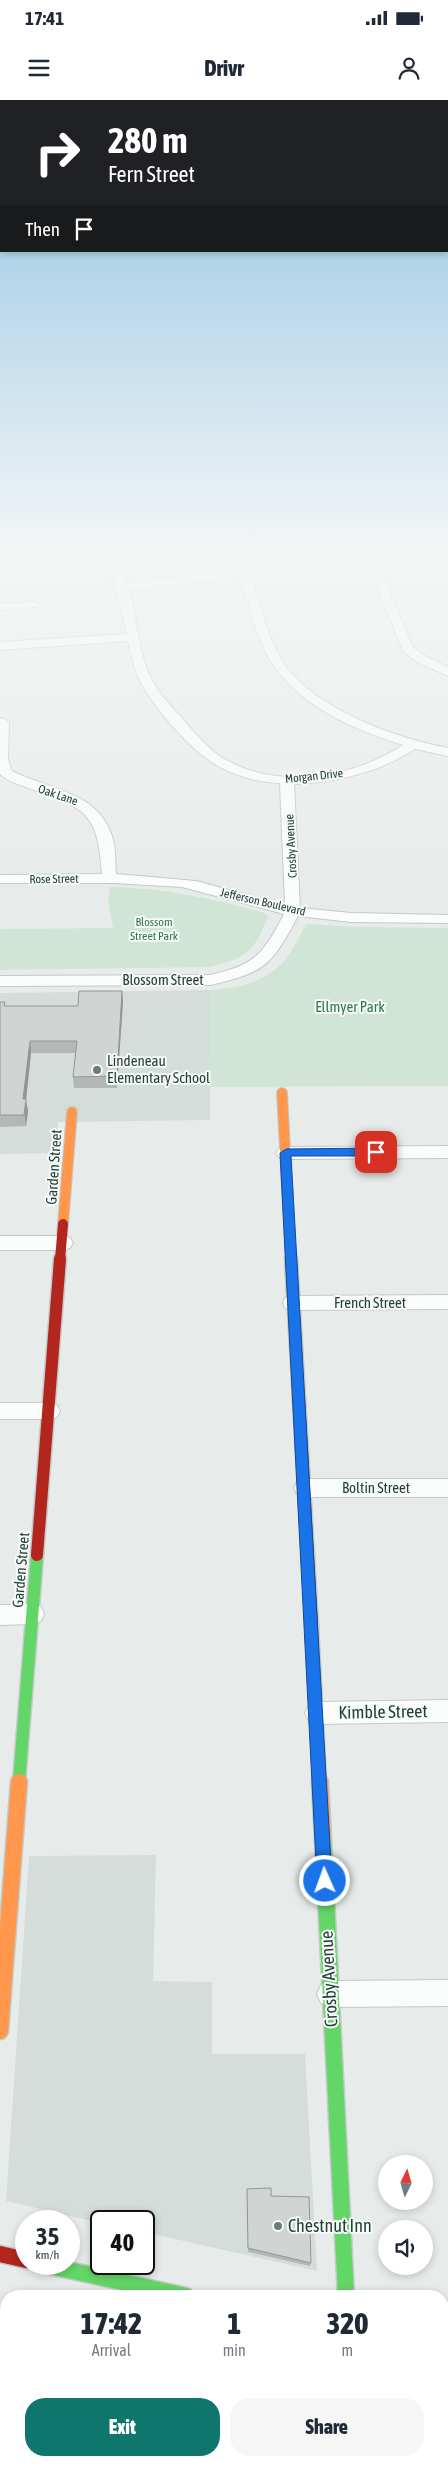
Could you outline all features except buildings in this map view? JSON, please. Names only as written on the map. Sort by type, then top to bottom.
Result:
[{"type":"main road","name":"Crosby Avenue","points":[[282,1093],[292,1303],[317,1712],[346,2290]]},
{"type":"main road","name":"Garden Street","points":[[0,2031],[64,1243],[72,1112]]},
{"type":"main road","points":[[0,2254],[15,2257]]},
{"type":"main road","points":[[80,2272],[159,2290]]},
{"type":"street","name":"Morgan Drive","points":[[140,662],[148,684],[162,706],[204,750],[234,768],[287,781],[347,773],[388,760],[412,745]]},
{"type":"street","points":[[278,662],[297,685],[345,718],[412,745],[448,752]]},
{"type":"street","points":[[429,662],[448,672]]},
{"type":"street","name":"Oak Lane","points":[[3,722],[1,759],[6,773],[28,785],[78,800],[93,812],[99,819],[106,837],[109,878]]},
{"type":"street","name":"Crosby Avenue","points":[[287,781],[293,911]]},
{"type":"street","name":"Rose Street","points":[[0,879],[109,878]]},
{"type":"street","name":"Jefferson Boulevard","points":[[109,878],[184,884],[293,911],[359,917],[448,919]]},
{"type":"street","name":"Blossom Street","points":[[0,981],[210,980],[226,977],[241,972],[264,960],[274,947],[293,911]]},
{"type":"street","points":[[286,1153],[448,1152]]},
{"type":"street","points":[[0,1243],[64,1243]]},
{"type":"street","name":"French Street","points":[[292,1303],[448,1302]]},
{"type":"street","points":[[0,1411],[50,1411]]},
{"type":"street","name":"Boltin Street","points":[[304,1488],[448,1488]]},
{"type":"street","points":[[0,1615],[33,1614]]},
{"type":"street","name":"Kimble Street","points":[[317,1712],[448,1711]]},
{"type":"street","points":[[330,1994],[448,1993]]},
{"type":"shaded area","points":[[210,990],[210,1120],[58,1122],[56,1153],[0,1154],[0,993]]},
{"type":"shaded area","points":[[156,1855],[153,1981],[212,1982],[212,2054],[305,2054],[317,2271],[155,2234],[155,2210],[90,2210],[90,2220],[80,2218],[80,2210],[45,2210],[6,2201],[29,1856]]},
{"type":"green space","name":"Blossom Street Park","points":[[110,887],[149,889],[205,898],[262,912],[267,915],[268,919],[257,940],[246,953],[229,962],[210,967],[0,970],[0,929],[113,928],[108,899]]},
{"type":"green space","name":"Ellmyer Park","points":[[306,924],[448,928],[448,1086],[209,1087],[210,990],[241,986],[269,974],[287,957]]},
{"type":"traffic: fast","points":[[19,1782],[37,1555]]},
{"type":"traffic: fast","points":[[323,1839],[346,2290]]},
{"type":"traffic: fast","points":[[80,2273],[159,2290]]},
{"type":"traffic: slow","points":[[282,1093],[299,1399]]},
{"type":"traffic: slow","points":[[63,1224],[72,1112]]},
{"type":"traffic: slow","points":[[312,1626],[323,1839]]},
{"type":"traffic: slow","points":[[0,2031],[19,1782]]},
{"type":"traffic: jam","points":[[37,1555],[63,1224]]},
{"type":"traffic: jam","points":[[299,1399],[312,1626]]},
{"type":"traffic: jam","points":[[0,2254],[15,2257]]},
{"type":"place","name":"Lindeneau Elementary School","points":[[97,1070]]},
{"type":"place","name":"Chestnut Inn","points":[[278,2226]]},
{"type":"route","points":[[325,1881],[317,1701],[292,1303],[286,1153],[376,1152]]}]
